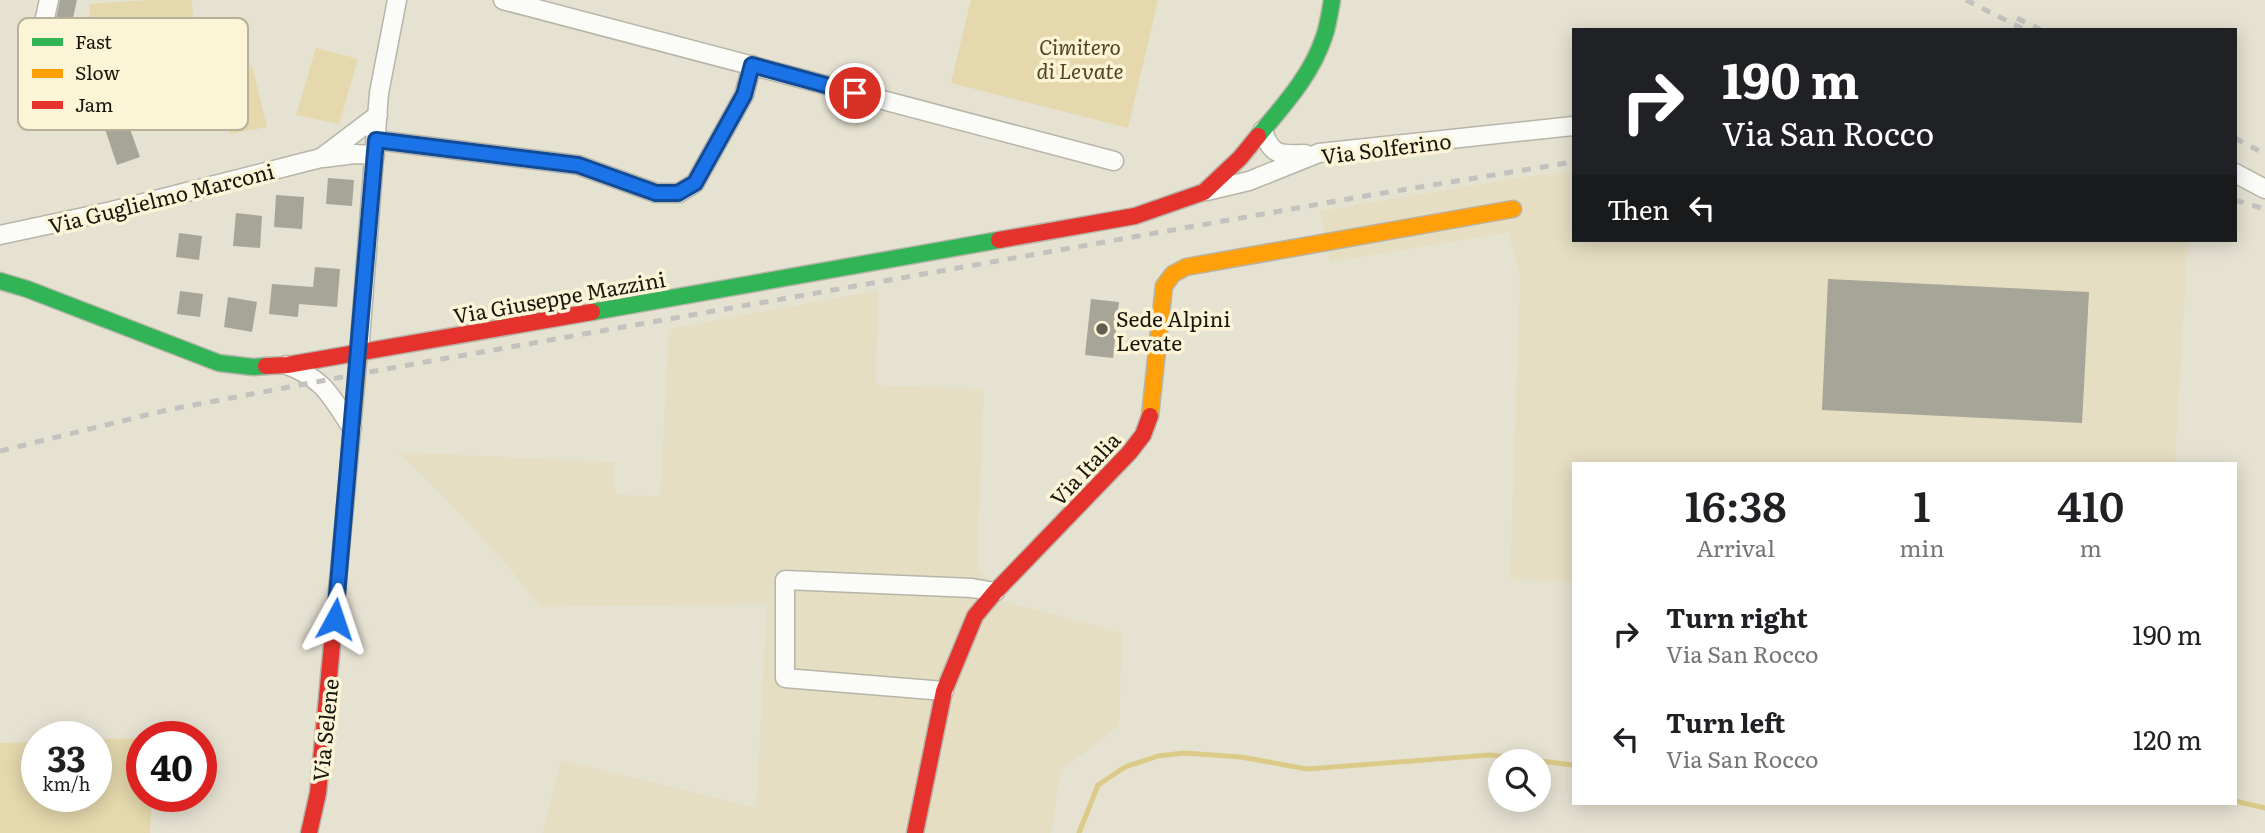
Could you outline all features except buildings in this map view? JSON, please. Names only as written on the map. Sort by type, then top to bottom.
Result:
[{"type":"street","points":[[45,18],[49,0]]},
{"type":"street","name":"Via Selene","points":[[309,833],[319,781],[359,353],[379,93],[397,0]]},
{"type":"street","points":[[503,0],[531,4],[1114,161]]},
{"type":"street","points":[[1204,192],[1240,158],[1294,93],[1314,61],[1325,36],[1332,0]]},
{"type":"street","name":"Via Guglielmo Marconi","points":[[0,235],[112,211],[321,158],[355,154],[376,148],[578,165],[656,193],[678,193],[695,183],[744,95],[752,65]]},
{"type":"street","name":"Via Guglielmo Marconi","points":[[321,158],[378,116]]},
{"type":"street","name":"Via Solferino","points":[[1204,192],[1249,181],[1319,153],[1572,126]]},
{"type":"street","points":[[1263,130],[1267,145],[1282,155],[1319,153]]},
{"type":"street","points":[[1240,158],[1258,170],[1275,171]]},
{"type":"street","points":[[2237,174],[2265,189]]},
{"type":"street","name":"Via Giuseppe Mazzini","points":[[0,281],[219,363],[253,367],[286,365],[1135,216],[1204,192]]},
{"type":"street","name":"Via Italia","points":[[915,833],[944,691],[975,616],[1143,435],[1150,418],[1164,286],[1176,271],[1513,209]]},
{"type":"street","points":[[286,365],[306,372],[320,382],[352,428]]},
{"type":"street","points":[[944,691],[785,678],[785,580],[972,588],[995,592]]},
{"type":"shaded area","points":[[1572,171],[1572,242],[2188,242],[2175,462],[1572,462],[1572,582],[1510,579],[1520,278],[1508,232],[1330,262],[1320,211]]},
{"type":"shaded area","points":[[878,290],[876,385],[984,389],[977,566],[1003,601],[1122,633],[1119,726],[1061,770],[1051,833],[542,833],[561,760],[756,808],[767,604],[540,607],[507,565],[434,486],[398,452],[615,462],[615,494],[660,497],[669,329]]},
{"type":"green space","points":[[192,0],[193,18],[91,18],[89,4]]},
{"type":"green space","name":"Cimitero di Levate","points":[[971,0],[1158,0],[1128,128],[951,83]]},
{"type":"green space","points":[[316,48],[358,59],[339,124],[296,115]]},
{"type":"green space","points":[[252,65],[267,127],[230,134],[229,130],[248,130],[248,66]]},
{"type":"green space","points":[[126,738],[126,812],[151,812],[150,833],[0,833],[0,743],[21,742],[21,812],[112,812],[112,739]]},
{"type":"waterway","points":[[1079,833],[1098,785],[1125,767],[1158,756],[1184,753],[1241,757],[1307,769],[1490,755],[1572,765]]},
{"type":"waterway","points":[[2237,801],[2265,808]]},
{"type":"railway","points":[[1966,0],[2021,28]]},
{"type":"railway","points":[[2017,18],[2037,28]]},
{"type":"railway","points":[[2237,139],[2265,154]]},
{"type":"railway","points":[[0,451],[167,410],[369,372],[1365,196],[1572,162]]},
{"type":"railway","points":[[2237,201],[2265,209]]},
{"type":"traffic: fast","points":[[1258,136],[1296,90],[1312,65],[1325,33],[1332,0]]},
{"type":"traffic: fast","points":[[592,312],[999,240]]},
{"type":"traffic: fast","points":[[0,281],[219,363],[266,366]]},
{"type":"traffic: slow","points":[[1150,416],[1164,286],[1173,274],[1186,267],[1513,209]]},
{"type":"traffic: slow","points":[[345,507],[359,353]]},
{"type":"traffic: jam","points":[[999,240],[1135,216],[1204,192],[1240,158],[1258,136]]},
{"type":"traffic: jam","points":[[266,366],[287,365],[592,312]]},
{"type":"traffic: jam","points":[[915,833],[944,691],[975,616],[1129,453],[1143,435],[1150,416]]},
{"type":"traffic: jam","points":[[309,833],[318,793],[345,507]]},
{"type":"place","name":"Sede Alpini Levate","points":[[1102,329]]},
{"type":"route","points":[[335,619],[376,140],[578,165],[656,193],[678,193],[695,183],[744,95],[752,65],[855,93]]}]
